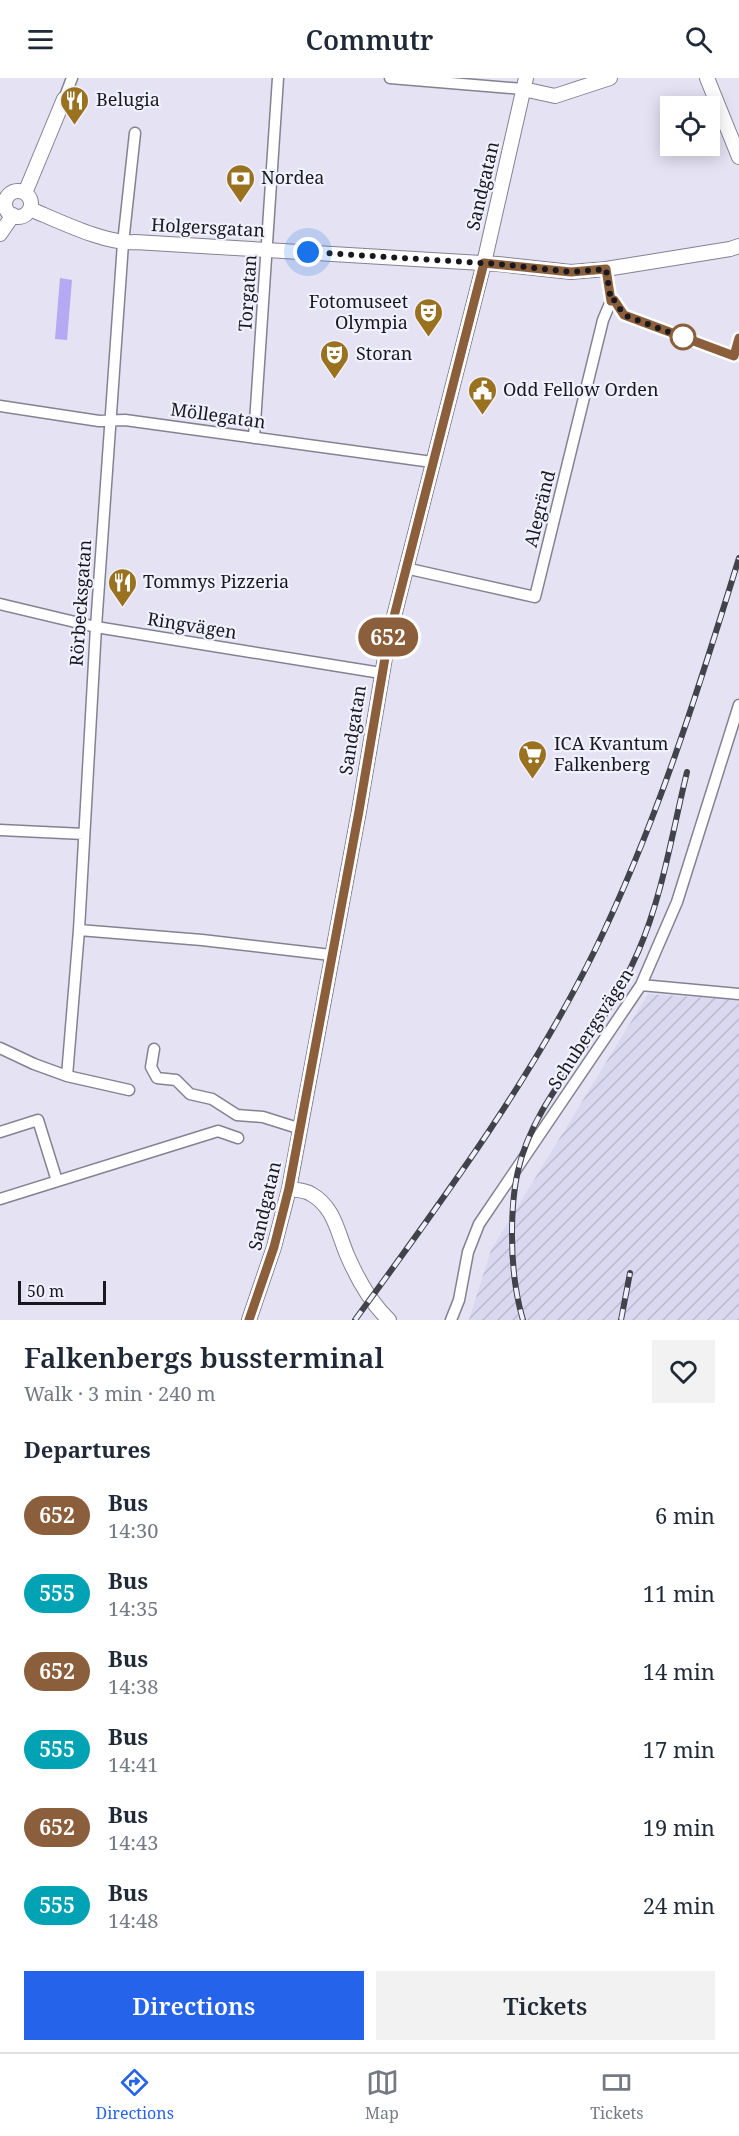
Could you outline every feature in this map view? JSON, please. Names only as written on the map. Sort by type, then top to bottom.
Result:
[{"type":"main road","points":[[524,83],[555,96],[610,78]]},
{"type":"main road","points":[[707,78],[739,157]]},
{"type":"main road","name":"Sandgatan","points":[[249,1320],[274,1247],[289,1188],[362,794],[381,673],[405,567],[484,263],[524,83]]},
{"type":"main road","points":[[25,193],[64,99]]},
{"type":"main road","points":[[14,192],[25,193],[30,200],[30,209],[23,215],[13,215],[7,208],[3,197],[14,192]]},
{"type":"main road","name":"Holgersgatan","points":[[30,209],[123,243],[268,249],[484,263],[571,272],[606,269],[739,246]]},
{"type":"main road","points":[[0,234],[13,215]]},
{"type":"main road","points":[[289,1188],[312,1194],[326,1207],[363,1287],[384,1318]]},
{"type":"street","points":[[64,99],[72,78]]},
{"type":"street","name":"Torgatan","points":[[254,438],[278,78]]},
{"type":"street","points":[[390,78],[524,83]]},
{"type":"street","name":"Rörbecksgatan","points":[[67,1076],[110,420],[123,243],[135,133]]},
{"type":"street","points":[[606,269],[611,301],[614,300],[624,315],[734,356],[739,338]]},
{"type":"street","name":"Alegränd","points":[[405,567],[535,597],[603,320],[611,301]]},
{"type":"street","name":"Möllegatan","points":[[0,406],[99,421],[125,420],[432,462]]},
{"type":"street","name":"Ringvägen","points":[[0,604],[96,627],[381,673]]},
{"type":"street","name":"Schubergsvägen","points":[[451,1320],[459,1300],[468,1252],[479,1224],[641,985],[677,902],[739,705]]},
{"type":"street","points":[[0,830],[84,834]]},
{"type":"street","points":[[78,930],[202,940],[331,955]]},
{"type":"street","points":[[641,985],[739,994]]},
{"type":"street","points":[[0,1048],[67,1076],[129,1090]]},
{"type":"street","points":[[154,1049],[152,1067],[157,1078],[176,1080],[189,1094],[212,1099],[237,1115],[263,1117],[300,1129]]},
{"type":"street","points":[[0,1132],[38,1120],[57,1181]]},
{"type":"street","points":[[0,1199],[218,1131],[238,1138]]},
{"type":"shaded area","points":[[60,278],[72,280],[67,340],[55,339]]},
{"type":"shaded area","points":[[648,994],[739,1000],[739,1320],[469,1320],[491,1250]]},
{"type":"railway","points":[[355,1320],[452,1186],[513,1094],[570,999],[595,950],[657,806],[692,708],[739,558]]},
{"type":"railway","points":[[523,1320],[515,1278],[512,1235],[516,1179],[523,1154],[546,1104],[608,1010],[638,952],[661,886],[687,772]]},
{"type":"railway","points":[[621,1320],[630,1273]]},
{"type":"bus line","name":"652","points":[[249,1320],[274,1247],[289,1188],[359,811],[388,640],[484,263],[571,272],[606,269],[611,301],[614,300],[624,315],[734,356],[739,338]]},
{"type":"place","name":"Belugia","points":[[75,126]]},
{"type":"place","name":"Nordea","points":[[240,204]]},
{"type":"place","name":"Fotomuseet Olympia","points":[[429,338]]},
{"type":"place","name":"Storan","points":[[335,380]]},
{"type":"place","name":"Odd Fellow Orden","points":[[482,416]]},
{"type":"place","name":"Tommys Pizzeria","points":[[122,608]]},
{"type":"place","name":"ICA Kvantum Falkenberg","points":[[533,780]]},
{"type":"route","points":[[308,252],[498,264],[571,272],[606,269],[611,301],[614,300],[624,315],[687,339],[683,337]]}]
